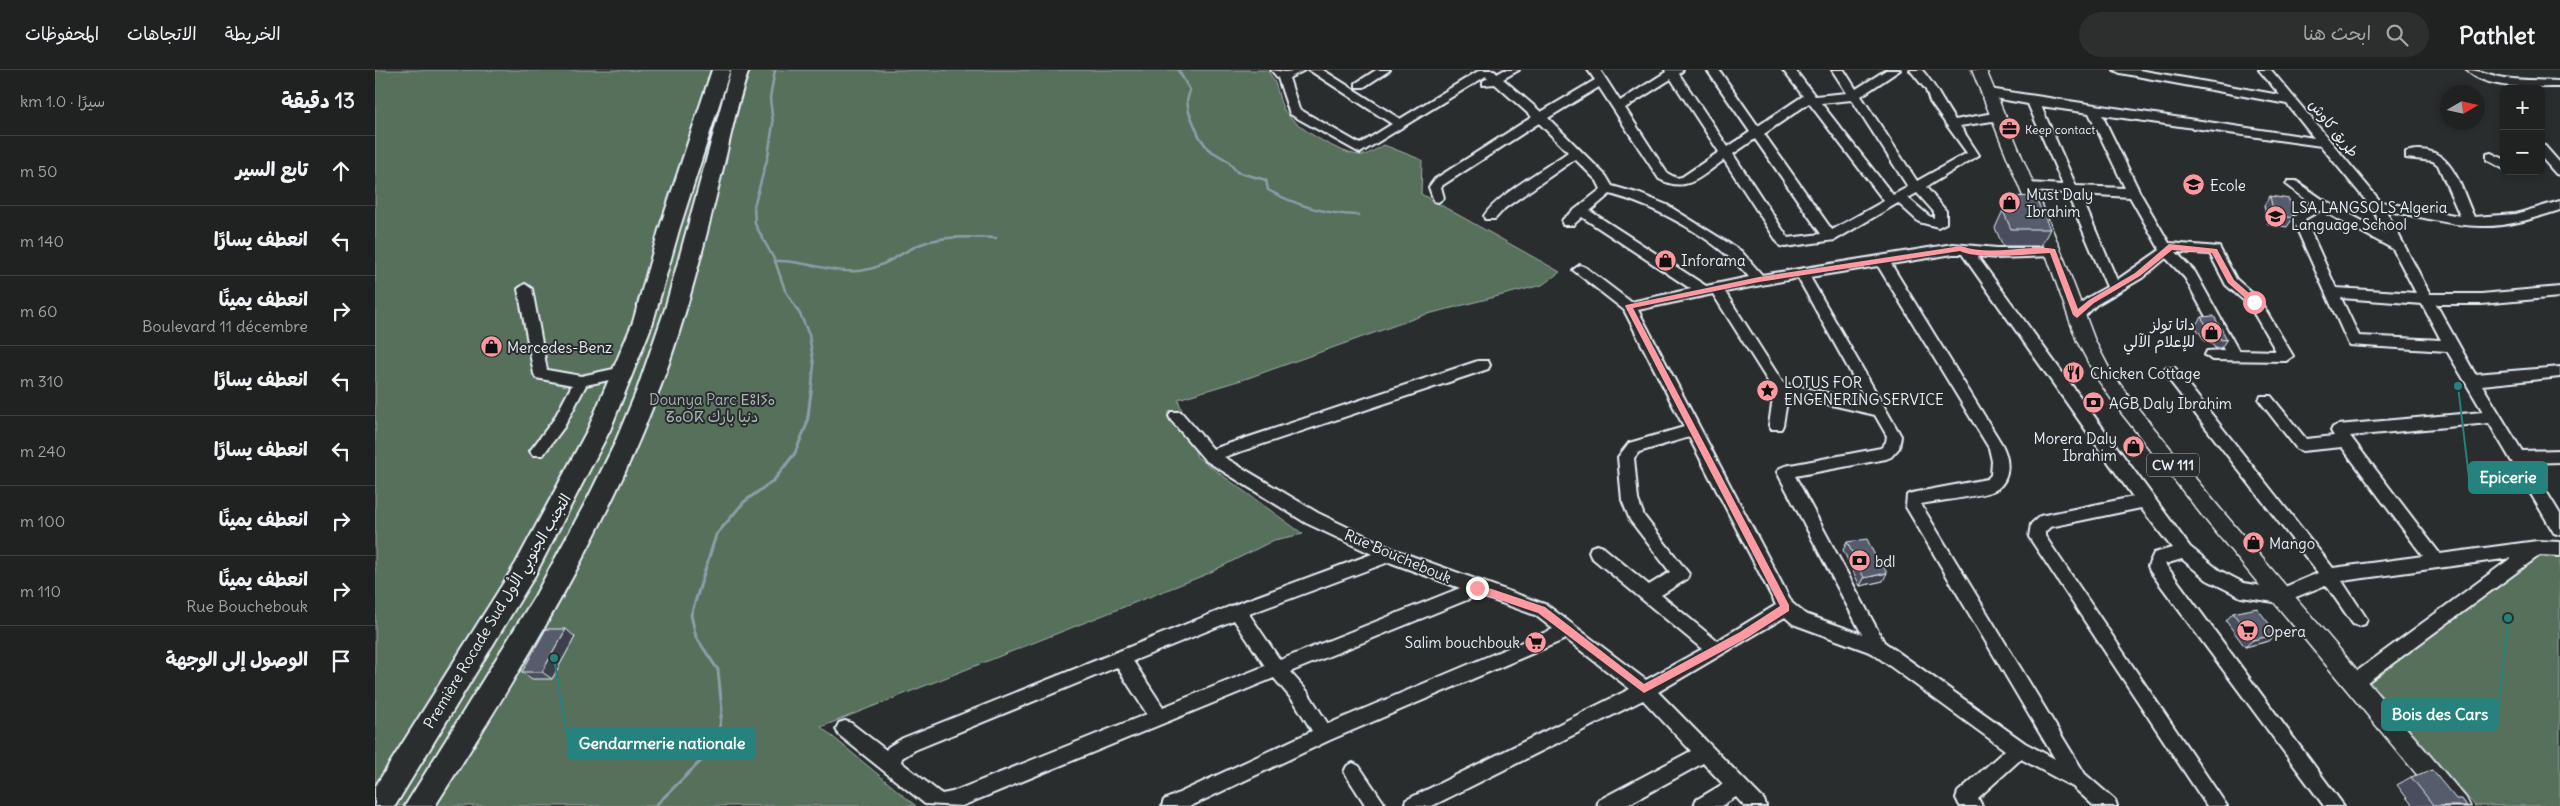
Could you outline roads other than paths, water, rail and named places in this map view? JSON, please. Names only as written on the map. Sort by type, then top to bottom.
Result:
[{"type":"highway","name":"Première Rocade Sud التجنب الجنوبي الأول","points":[[379,806],[525,570],[599,430],[643,322],[669,230],[721,70]]},
{"type":"highway","name":"Première Rocade Sud التجنب الجنوبي الأول","points":[[419,806],[475,721],[541,606],[593,511],[647,390],[686,276],[740,70]]},
{"type":"main road","name":"CW 111","points":[[1979,70],[2028,187],[2077,315],[2085,341],[2102,372],[2125,405],[2281,596],[2458,806]]},
{"type":"street","points":[[1299,70],[1280,73],[1294,111],[1357,148],[1363,148],[1416,113],[1489,72],[1513,70]]},
{"type":"street","points":[[1315,70],[1400,124]]},
{"type":"street","points":[[1359,85],[1384,70]]},
{"type":"street","points":[[1713,70],[1830,237]]},
{"type":"street","points":[[1789,70],[1895,199],[1924,218],[1938,223],[1942,216],[1917,188],[1838,70]]},
{"type":"street","points":[[1438,198],[1435,187],[1439,182],[1540,117],[1598,75],[1663,176],[1668,180],[1685,181],[1756,132],[1812,99],[1854,96],[1894,70]]},
{"type":"street","points":[[1618,107],[1674,71],[1785,243],[1830,237],[1973,155],[1973,151],[1936,102],[1932,89],[1917,70]]},
{"type":"street","points":[[2120,70],[2291,101]]},
{"type":"street","name":"طريق كاوش","points":[[2265,70],[2377,206],[2451,346],[2560,528]]},
{"type":"street","points":[[2473,70],[2491,79],[2513,85]]},
{"type":"street","points":[[1489,72],[1540,117],[1602,179],[1607,189],[1636,197],[1662,208],[1736,254],[1759,280]]},
{"type":"street","points":[[2538,85],[2560,84]]},
{"type":"street","points":[[1989,93],[2094,111],[2324,143]]},
{"type":"street","points":[[2033,101],[2114,288]]},
{"type":"street","points":[[2094,111],[2134,193],[2167,251],[2190,275],[2234,354]]},
{"type":"street","points":[[1952,125],[1999,116]]},
{"type":"street","points":[[1490,216],[1501,205],[1575,153]]},
{"type":"street","points":[[2410,155],[2436,157],[2443,163],[2469,221]]},
{"type":"street","points":[[2491,156],[2500,162]]},
{"type":"street","points":[[2292,184],[2321,204],[2397,245]]},
{"type":"street","points":[[2028,187],[2134,193]]},
{"type":"street","points":[[1568,222],[1583,212],[1607,189]]},
{"type":"street","points":[[2321,204],[2298,218],[2330,292],[2354,341],[2451,346]]},
{"type":"street","points":[[2377,206],[2403,208],[2469,221],[2524,218],[2560,205]]},
{"type":"street","points":[[1583,212],[1668,269],[1710,290],[1777,387],[1881,412]]},
{"type":"street","points":[[2077,315],[2091,302],[2137,275],[2167,251],[2169,247],[2214,250],[2231,282],[2259,308],[2286,356],[2212,355]]},
{"type":"street","points":[[1629,306],[1759,280],[1883,262],[1953,249],[1961,249],[1967,252],[2053,251]]},
{"type":"street","points":[[1967,252],[2145,501],[2184,552],[2213,575],[2241,590],[2281,596],[2329,576],[2537,548],[2560,548]]},
{"type":"street","points":[[1883,262],[1987,430],[2000,461],[1999,477],[1991,485],[1918,498],[1913,500],[1914,507],[2079,782]]},
{"type":"street","points":[[1579,270],[1629,306],[1786,608],[1799,619],[1878,647],[2019,749],[2079,782],[2108,806]]},
{"type":"street","points":[[1802,274],[1894,436],[1894,444],[1886,453],[1785,472],[1878,647]]},
{"type":"street","points":[[525,289],[541,374],[581,382],[623,372]]},
{"type":"street","points":[[2330,292],[2425,299],[2481,299],[2560,292]]},
{"type":"street","points":[[1210,456],[1483,365]]},
{"type":"street","points":[[2170,372],[2329,576],[2359,619]]},
{"type":"street","points":[[2472,380],[2560,372]]},
{"type":"street","points":[[538,451],[559,423],[581,382]]},
{"type":"street","points":[[1776,425],[1782,388]]},
{"type":"street","points":[[2266,400],[2301,445],[2346,441]]},
{"type":"street","name":"Rue Bouchebouk","points":[[1176,416],[1210,456],[1312,518],[1389,555],[1541,610],[1570,630],[1644,689],[1757,806]]},
{"type":"street","points":[[2436,561],[2338,431],[2493,417]]},
{"type":"street","points":[[1649,594],[1681,574],[1638,520],[1630,500],[1626,457],[1634,447],[1695,430]]},
{"type":"street","points":[[2517,457],[2560,456]]},
{"type":"street","points":[[2145,501],[2046,521],[2039,525],[2037,537],[2218,806]]},
{"type":"street","points":[[2355,683],[2537,548]]},
{"type":"street","points":[[1597,552],[1716,650]]},
{"type":"street","points":[[2184,552],[2160,558],[2156,566],[2335,806]]},
{"type":"street","points":[[891,764],[894,753],[909,744],[1237,611],[1389,555]]},
{"type":"street","points":[[845,729],[932,798],[941,803],[952,801],[1477,588]]},
{"type":"street","points":[[1413,806],[1644,689],[1716,650],[1786,608]]},
{"type":"street","points":[[1237,611],[1276,668],[1301,697],[1324,734]]},
{"type":"street","points":[[1171,806],[1324,734],[1570,630]]},
{"type":"street","points":[[1121,658],[1159,717]]},
{"type":"street","points":[[1973,806],[1965,798],[2019,749]]},
{"type":"street","points":[[1606,806],[1705,753]]},
{"type":"street","points":[[1353,772],[1377,806]]},
{"type":"street","points":[[1703,806],[1738,786]]},
{"type":"waterway","points":[[775,70],[770,98],[773,124],[768,156],[754,206],[755,224],[775,261]]},
{"type":"waterway","points":[[1178,70],[1190,90],[1187,101],[1189,112],[1199,136],[1208,149],[1228,161],[1237,172],[1266,180],[1268,190],[1290,201],[1323,211],[1358,215]]},
{"type":"waterway","points":[[775,261],[798,262],[843,271],[865,270],[880,265],[914,247],[930,241],[958,237],[996,238]]},
{"type":"waterway","points":[[775,261],[785,290],[801,316],[809,335],[814,365],[811,394]]},
{"type":"waterway","points":[[655,806],[708,754],[719,732],[722,710],[718,670],[696,637],[691,615],[716,535],[744,502],[774,480],[795,453],[807,424],[811,392]]},
{"type":"place","name":"Keep contact","points":[[2009,129]]},
{"type":"place","name":"Ecole","points":[[2194,185]]},
{"type":"place","name":"Must Daly Ibrahim","points":[[2010,203]]},
{"type":"place","name":"LSA LANGSOLS Algeria Language School","points":[[2275,216]]},
{"type":"place","name":"Inforama","points":[[1665,260]]},
{"type":"place","name":"داتا تولز للإعلام الآلي","points":[[2211,333]]},
{"type":"place","name":"Mercedes-Benz","points":[[491,347]]},
{"type":"place","name":"Chicken Cottage","points":[[2074,373]]},
{"type":"place","name":"Epicerie","points":[[2458,386]]},
{"type":"place","name":"LOTUS FOR ENGENERING SERVICE","points":[[1768,391]]},
{"type":"place","name":"AGB Daly Ibrahim","points":[[2093,403]]},
{"type":"place","name":"Morera Daly Ibrahim","points":[[2133,447]]},
{"type":"place","name":"Mango","points":[[2253,543]]},
{"type":"place","name":"bdl","points":[[1859,561]]},
{"type":"place","name":"Bois des Cars","points":[[2508,618]]},
{"type":"place","name":"Opera","points":[[2247,631]]},
{"type":"place","name":"Salim bouchbouk","points":[[1536,642]]},
{"type":"place","name":"Gendarmerie nationale","points":[[554,658]]},
{"type":"park label","name":"Dounya Parc ⴹⵓⵏⵢⴰ ⵒⴰⵔⴽ دنيا بارك","points":[[712,408]]}]
